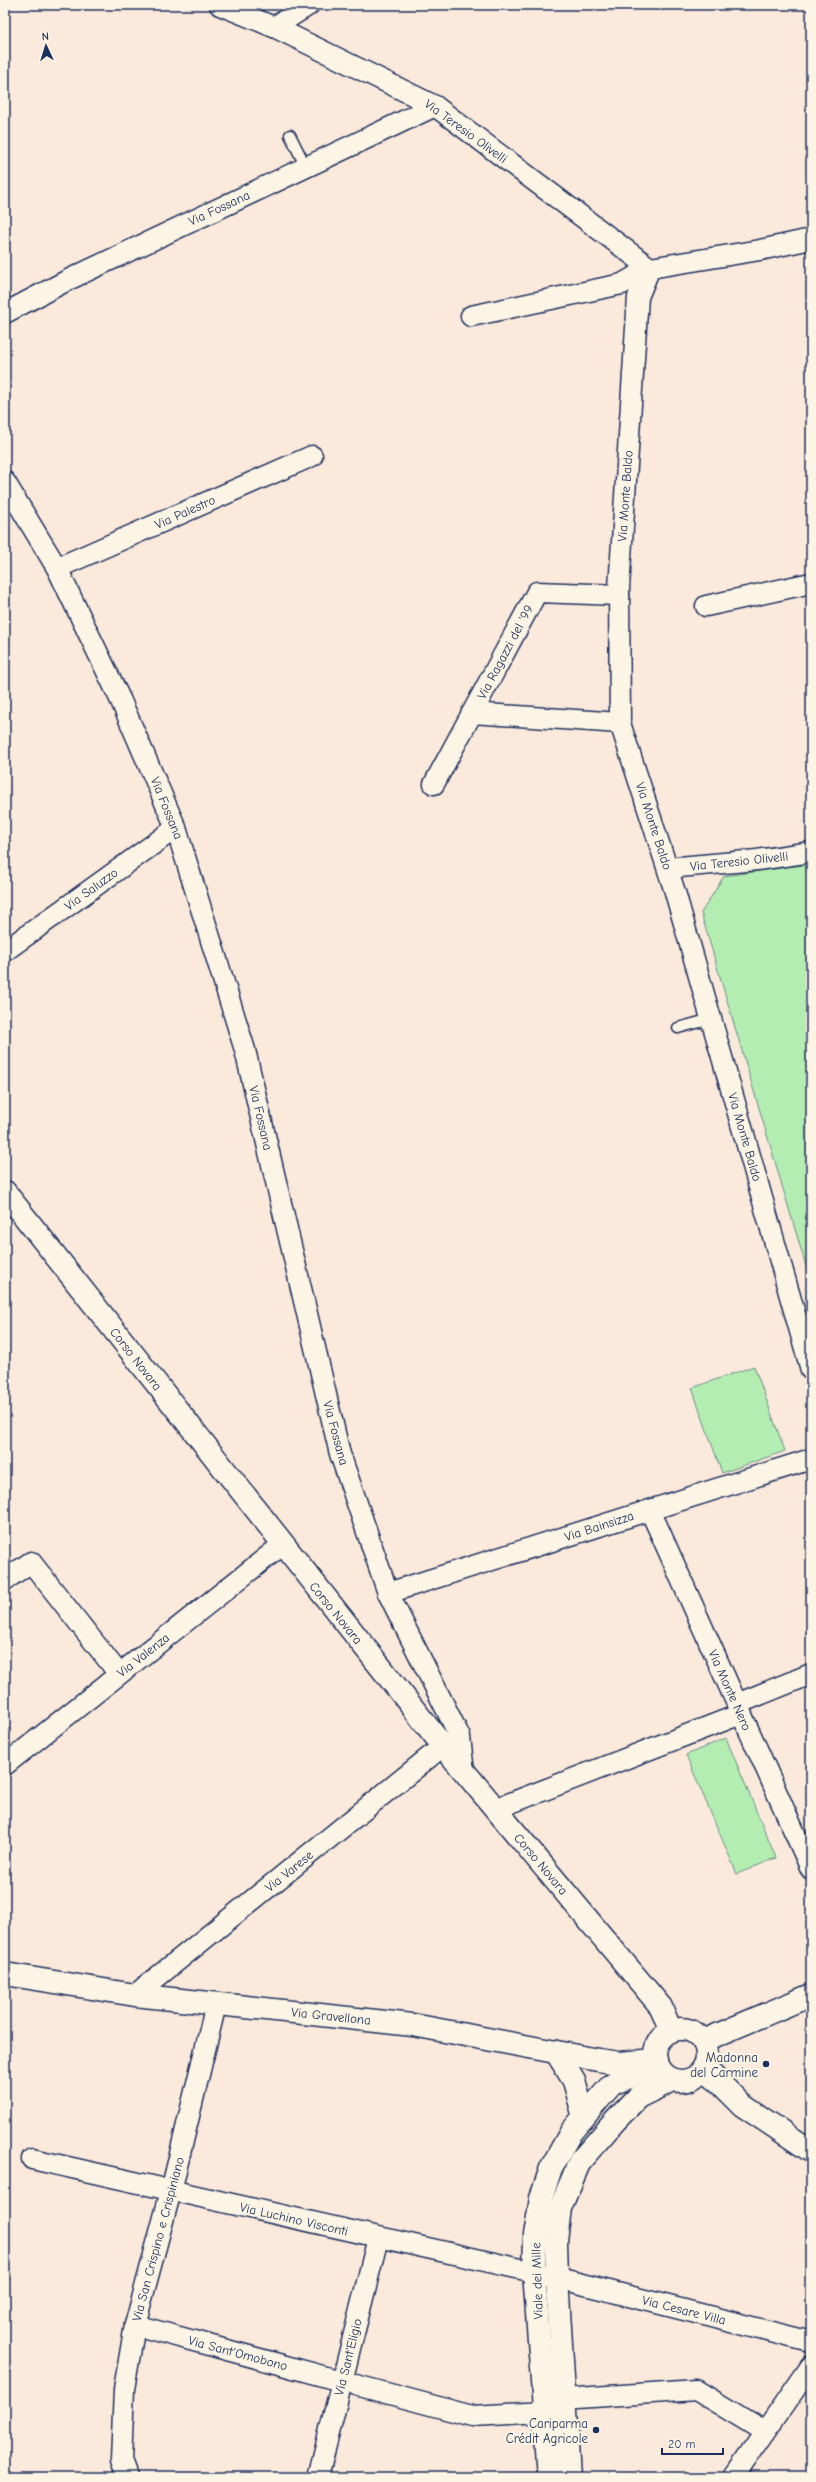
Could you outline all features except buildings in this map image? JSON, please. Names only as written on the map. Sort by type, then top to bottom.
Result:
[{"type":"main road","name":"Corso Novara","points":[[5,1192],[282,1545],[443,1746],[661,2007],[671,2031]]},
{"type":"main road","name":"Via Gravellona","points":[[5,1974],[135,1995],[413,2025],[620,2063],[656,2063]]},
{"type":"main road","points":[[703,2041],[811,1995]]},
{"type":"main road","points":[[689,2030],[703,2041],[707,2053],[704,2067],[691,2079],[673,2080],[661,2071],[656,2063],[656,2046],[664,2034],[671,2031],[689,2030]]},
{"type":"main road","points":[[556,2052],[574,2081],[584,2117]]},
{"type":"main road","name":"Viale dei Mille","points":[[549,2477],[534,2272],[535,2235],[541,2198],[551,2168],[571,2132],[612,2084],[656,2063]]},
{"type":"main road","points":[[704,2067],[742,2105],[811,2151]]},
{"type":"main road","name":"Viale dei Mille","points":[[569,2477],[556,2278],[556,2241],[560,2208],[580,2161],[638,2097],[673,2080]]},
{"type":"street","name":"Via Teresio Olivelli","points":[[220,5],[274,27],[435,106],[650,268]]},
{"type":"street","points":[[274,27],[309,5]]},
{"type":"street","name":"Via Fossana","points":[[5,313],[68,280],[435,106]]},
{"type":"street","points":[[471,316],[622,284],[650,268],[760,250],[811,238]]},
{"type":"street","name":"Via Monte Baldo","points":[[650,268],[638,298],[619,596],[620,723],[668,868],[811,1370]]},
{"type":"street","name":"Via Palestro","points":[[57,568],[312,456]]},
{"type":"street","name":"Via Fossana","points":[[5,482],[57,568],[121,701],[176,828],[245,1050],[340,1454],[388,1593],[460,1737],[464,1772]]},
{"type":"street","points":[[706,606],[811,583]]},
{"type":"street","name":"Via Ragazzi del '99","points":[[434,784],[537,592],[619,596]]},
{"type":"street","points":[[472,713],[620,723]]},
{"type":"street","name":"Via Saluzzo","points":[[5,951],[176,828]]},
{"type":"street","name":"Via Teresio Olivelli","points":[[668,868],[757,860],[811,852]]},
{"type":"street","name":"Via Bainsizza","points":[[388,1593],[811,1459]]},
{"type":"street","name":"Via Monte Nero","points":[[650,1510],[811,1869]]},
{"type":"street","name":"Via Valenza","points":[[5,1765],[282,1545]]},
{"type":"street","points":[[5,1580],[31,1562],[119,1674]]},
{"type":"street","points":[[495,1809],[739,1709],[811,1674]]},
{"type":"street","name":"Via Varese","points":[[135,1995],[443,1746]]},
{"type":"street","name":"Via San Crispino e Crispiniano","points":[[127,2477],[121,2461],[124,2389],[135,2325],[171,2191],[216,2004]]},
{"type":"street","name":"Via Luchino Visconti","points":[[32,2159],[556,2278]]},
{"type":"street","name":"Via Sant'Eligio","points":[[318,2477],[349,2383],[378,2238]]},
{"type":"street","name":"Via Cesare Villa","points":[[556,2278],[811,2342]]},
{"type":"street","name":"Via Sant'Omobono","points":[[135,2325],[472,2416],[544,2412]]},
{"type":"street","points":[[734,2477],[811,2366]]},
{"type":"street","points":[[563,2399],[696,2390],[765,2432]]},
{"type":"lane","points":[[290,135],[306,167]]},
{"type":"lane","points":[[678,1028],[711,1019]]},
{"type":"green space","points":[[811,864],[811,1283],[701,913],[724,876]]},
{"type":"green space","points":[[754,1366],[785,1451],[722,1473],[692,1388]]},
{"type":"green space","points":[[726,1738],[776,1858],[737,1874],[686,1755]]},
{"type":"place","name":"Madonna del Carmine","points":[[766,2064]]},
{"type":"place","name":"Cariparma Crédit Agricole","points":[[596,2430]]}]
